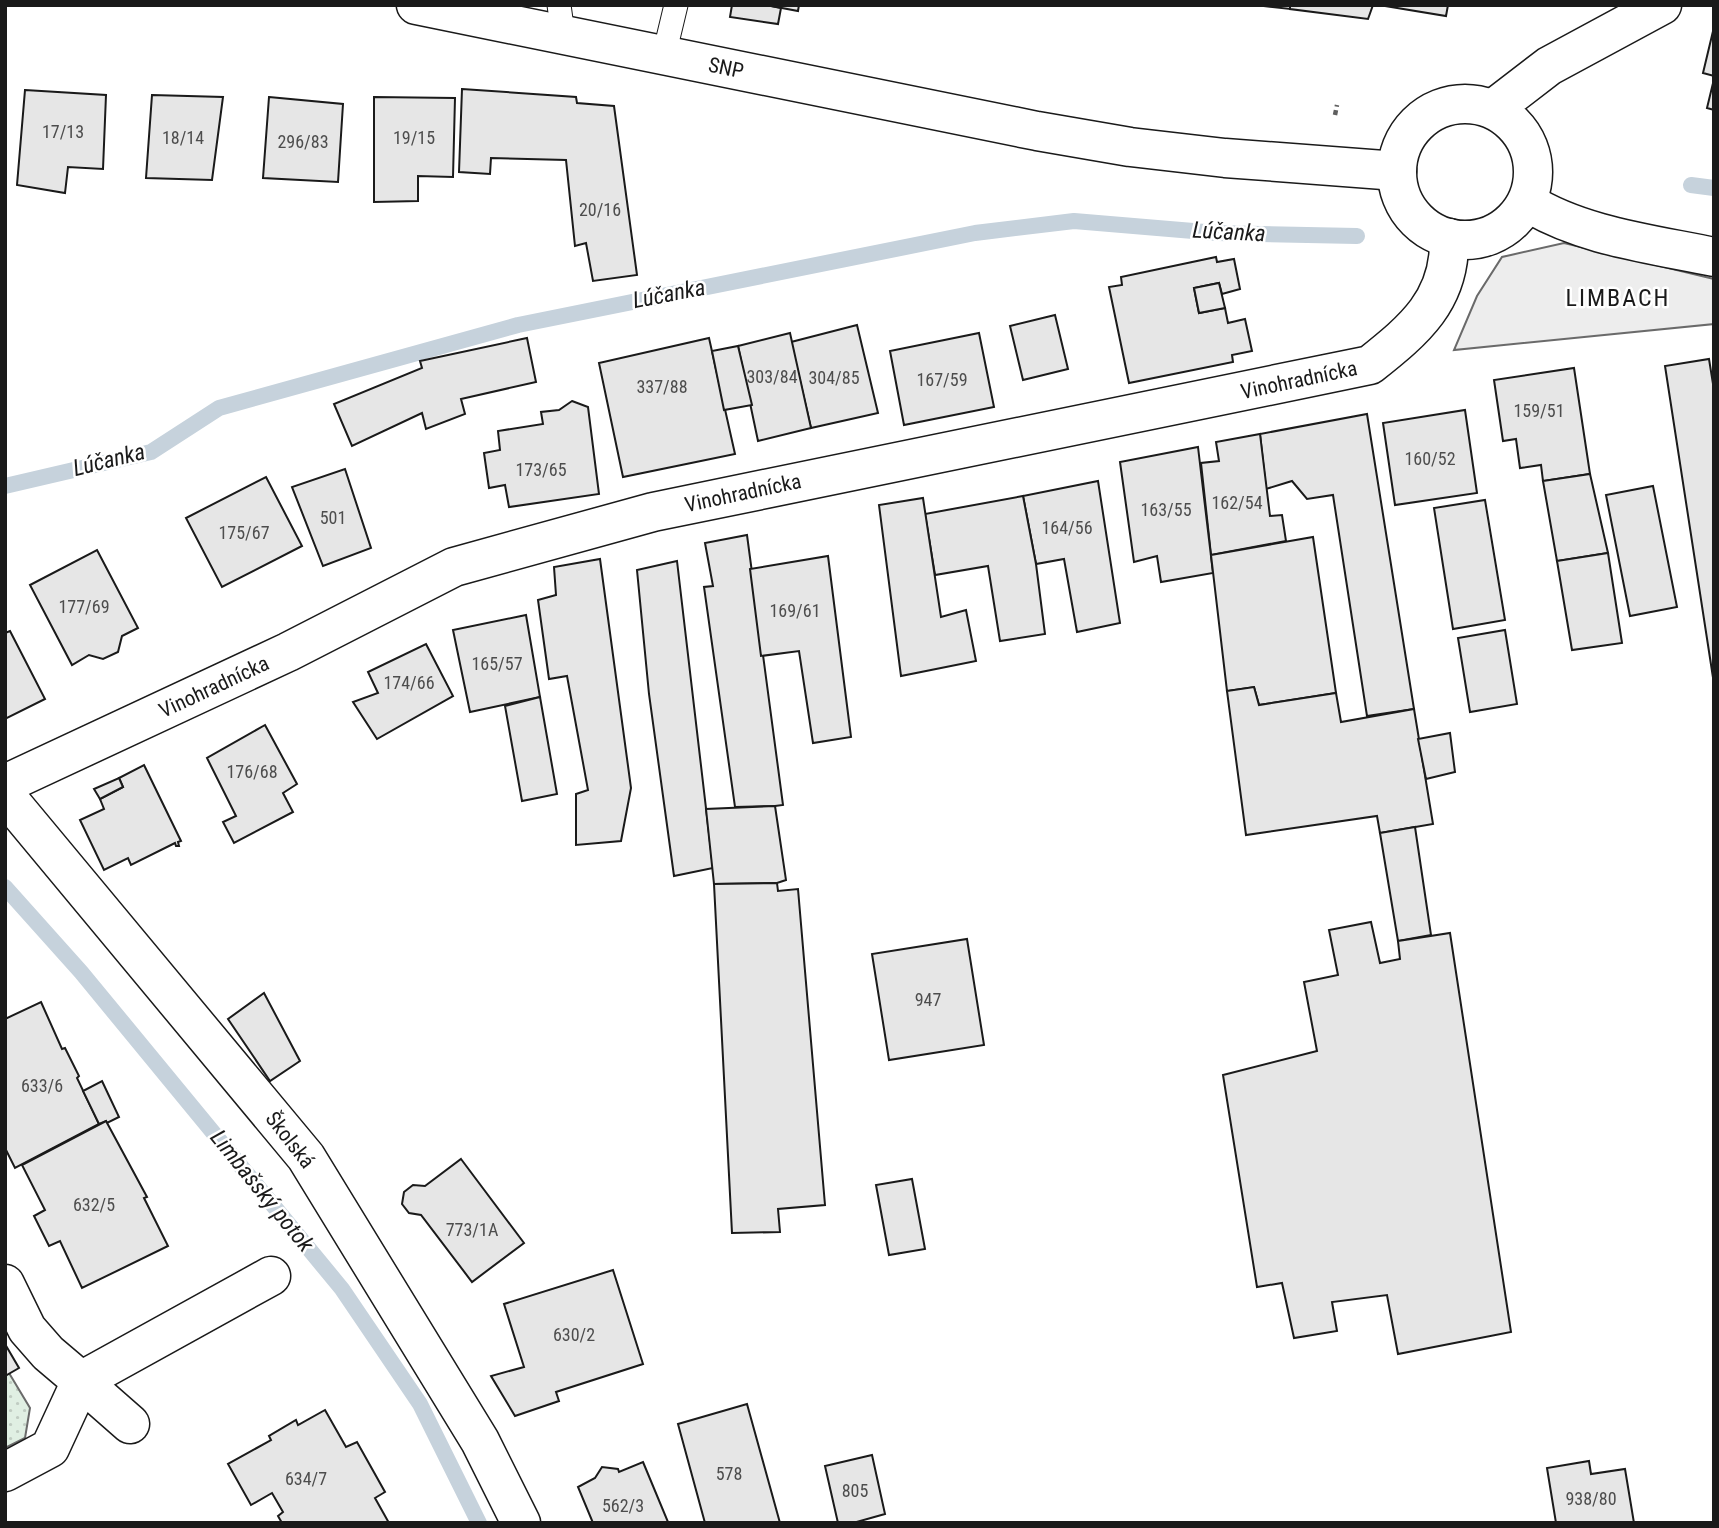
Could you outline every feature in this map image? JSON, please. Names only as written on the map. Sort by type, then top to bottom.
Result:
[{"type":"street","name":"SNP","points":[[416,5],[561,19],[664,55],[1037,131],[1130,147],[1225,159],[1397,171]]},
{"type":"street","points":[[1493,109],[1549,66],[1660,6]]},
{"type":"street","points":[[1471,103],[1493,109],[1511,120],[1529,148],[1533,159],[1533,181],[1527,202],[1513,221],[1494,234],[1472,240],[1450,238],[1428,230],[1411,214],[1400,194],[1397,171],[1400,149],[1411,129],[1428,114],[1449,105],[1471,103]]},
{"type":"street","points":[[1527,202],[1551,218],[1639,242],[1714,257]]},
{"type":"street","name":"Vinohradnícka","points":[[5,784],[288,652],[454,567],[653,512],[1370,365],[1414,329],[1433,303],[1450,262],[1450,238]]},
{"type":"street","name":"Školská","points":[[5,795],[306,1157],[480,1441],[521,1523]]},
{"type":"street","points":[[5,1472],[50,1448],[81,1381],[271,1276]]},
{"type":"street","points":[[5,1284],[27,1329],[48,1353],[130,1424]]},
{"type":"lane","points":[[664,55],[676,5]]},
{"type":"path","points":[[1335,116],[1337,105]]},
{"type":"green space","points":[[9,1373],[30,1408],[25,1438],[5,1448],[5,1376]]},
{"type":"shaded area","points":[[1564,243],[1714,279],[1714,324],[1454,350],[1477,296],[1502,257]]},
{"type":"building","points":[[732,5],[781,8],[778,24],[730,17]]},
{"type":"building","points":[[766,5],[799,5],[798,11]]},
{"type":"building","points":[[1255,5],[1290,5],[1290,9]]},
{"type":"building","points":[[1290,5],[1373,5],[1368,19],[1290,9]]},
{"type":"building","points":[[1379,5],[1448,5],[1446,16]]},
{"type":"building","points":[[1714,27],[1714,76],[1703,73]]},
{"type":"building","points":[[1714,79],[1714,110],[1707,108]]},
{"type":"building","points":[[462,89],[576,97],[577,103],[614,106],[637,275],[593,281],[586,243],[575,246],[566,160],[491,158],[490,174],[459,172]]},
{"type":"building","points":[[25,90],[106,95],[103,169],[68,167],[65,193],[17,185]]},
{"type":"building","points":[[152,95],[223,97],[212,180],[146,178]]},
{"type":"building","points":[[269,97],[343,104],[338,182],[263,178]]},
{"type":"building","points":[[374,97],[455,98],[453,177],[418,176],[418,201],[374,202]]},
{"type":"building","points":[[1216,257],[1217,262],[1234,259],[1240,289],[1222,294],[1219,283],[1194,288],[1199,313],[1225,308],[1228,323],[1245,319],[1252,351],[1232,355],[1233,362],[1129,383],[1109,287],[1122,285],[1121,277]]},
{"type":"building","points":[[1219,283],[1225,308],[1199,313],[1194,288]]},
{"type":"building","points":[[1055,315],[1068,369],[1023,380],[1010,326]]},
{"type":"building","points":[[857,325],[878,413],[811,428],[791,342]]},
{"type":"building","points":[[790,333],[811,428],[758,441],[738,346]]},
{"type":"building","points":[[979,333],[994,407],[904,425],[890,351]]},
{"type":"building","points":[[527,338],[536,382],[461,399],[465,414],[426,429],[422,413],[352,446],[334,404],[422,368],[420,361]]},
{"type":"building","points":[[709,338],[735,454],[623,477],[599,363]]},
{"type":"building","points":[[738,346],[752,405],[724,410],[712,351]]},
{"type":"building","points":[[1709,359],[1714,390],[1714,684],[1665,366]]},
{"type":"building","points":[[1574,368],[1590,474],[1543,481],[1541,465],[1520,468],[1516,439],[1503,441],[1494,380]]},
{"type":"building","points":[[572,401],[588,407],[599,494],[509,507],[505,485],[489,488],[484,453],[500,450],[498,431],[543,424],[541,412],[559,410]]},
{"type":"building","points":[[1465,410],[1477,493],[1395,505],[1383,423]]},
{"type":"building","points":[[1367,414],[1414,709],[1367,716],[1333,495],[1307,499],[1292,481],[1266,489],[1260,434]]},
{"type":"building","points":[[1260,434],[1270,516],[1282,515],[1286,541],[1211,555],[1201,463],[1219,461],[1216,442]]},
{"type":"building","points":[[1198,447],[1213,573],[1161,582],[1157,556],[1134,562],[1120,462]]},
{"type":"building","points":[[345,469],[371,548],[323,566],[292,487]]},
{"type":"building","points":[[1590,474],[1608,553],[1557,561],[1543,481]]},
{"type":"building","points":[[266,477],[302,546],[222,587],[186,518]]},
{"type":"building","points":[[1098,481],[1120,623],[1077,632],[1064,559],[1036,564],[1023,496]]},
{"type":"building","points":[[1653,486],[1677,607],[1630,616],[1606,495]]},
{"type":"building","points":[[1023,496],[1036,564],[1045,634],[1000,641],[988,566],[935,575],[925,514]]},
{"type":"building","points":[[923,498],[941,617],[966,610],[976,661],[901,676],[879,505]]},
{"type":"building","points":[[1485,500],[1505,620],[1453,629],[1434,508]]},
{"type":"building","points":[[747,535],[783,805],[775,806],[735,807],[704,587],[713,586],[705,543]]},
{"type":"building","points":[[1313,537],[1336,693],[1259,705],[1254,687],[1227,691],[1211,555]]},
{"type":"building","points":[[97,550],[138,628],[122,636],[118,652],[103,659],[89,655],[72,665],[30,585]]},
{"type":"building","points":[[1608,553],[1622,643],[1572,650],[1557,561]]},
{"type":"building","points":[[828,556],[851,737],[813,743],[799,651],[761,656],[750,569]]},
{"type":"building","points":[[600,559],[631,788],[621,841],[576,845],[576,794],[588,790],[567,676],[549,679],[538,600],[556,595],[554,567]]},
{"type":"building","points":[[677,561],[713,868],[674,876],[649,694],[637,570]]},
{"type":"building","points":[[526,615],[540,697],[470,712],[453,630]]},
{"type":"building","points":[[1505,630],[1517,704],[1470,712],[1458,638]]},
{"type":"building","points":[[10,631],[45,699],[5,719],[5,633]]},
{"type":"building","points":[[426,644],[453,696],[377,739],[353,702],[378,693],[368,672]]},
{"type":"building","points":[[1254,687],[1259,705],[1336,693],[1341,722],[1414,709],[1433,824],[1380,833],[1377,816],[1246,835],[1227,691]]},
{"type":"building","points":[[540,697],[557,794],[522,801],[505,706]]},
{"type":"building","points":[[265,725],[297,784],[283,793],[293,812],[234,843],[223,822],[236,816],[207,758]]},
{"type":"building","points":[[1450,733],[1455,772],[1426,779],[1418,739]]},
{"type":"building","points":[[144,765],[181,841],[178,842],[179,846],[175,843],[131,865],[128,858],[104,870],[80,820],[104,809],[100,799],[123,787],[119,778]]},
{"type":"building","points":[[119,778],[123,787],[100,799],[94,789]]},
{"type":"building","points":[[775,806],[786,880],[777,883],[714,884],[706,809]]},
{"type":"building","points":[[1415,827],[1431,935],[1398,941],[1380,833]]},
{"type":"building","points":[[777,883],[778,891],[798,889],[825,1205],[778,1209],[780,1232],[732,1233],[714,884]]},
{"type":"building","points":[[1371,922],[1380,963],[1400,959],[1398,941],[1450,933],[1511,1332],[1398,1354],[1387,1295],[1332,1302],[1337,1331],[1294,1338],[1282,1283],[1257,1287],[1223,1075],[1317,1051],[1304,982],[1338,975],[1329,930]]},
{"type":"building","points":[[967,939],[984,1045],[889,1060],[872,954]]},
{"type":"building","points":[[264,993],[300,1061],[270,1081],[228,1019]]},
{"type":"building","points":[[41,1002],[62,1049],[65,1048],[79,1076],[77,1078],[99,1124],[15,1168],[5,1148],[5,1019]]},
{"type":"building","points":[[102,1081],[119,1117],[99,1124],[83,1091]]},
{"type":"building","points":[[106,1121],[147,1197],[144,1198],[168,1246],[82,1288],[60,1241],[49,1246],[34,1216],[45,1210],[22,1165]]},
{"type":"building","points":[[461,1159],[524,1243],[472,1282],[421,1215],[409,1213],[402,1204],[404,1192],[413,1185],[425,1186]]},
{"type":"building","points":[[912,1179],[925,1249],[889,1255],[876,1185]]},
{"type":"building","points":[[613,1270],[643,1364],[556,1392],[559,1401],[515,1416],[491,1376],[524,1367],[504,1304]]},
{"type":"building","points":[[5,1344],[19,1368],[5,1376]]},
{"type":"building","points":[[747,1404],[780,1523],[705,1523],[678,1424]]},
{"type":"building","points":[[325,1410],[346,1447],[357,1442],[385,1492],[375,1498],[389,1523],[282,1523],[278,1516],[283,1512],[272,1493],[251,1505],[228,1464],[271,1440],[269,1436],[296,1420],[298,1425]]},
{"type":"building","points":[[872,1455],[885,1514],[853,1523],[838,1523],[825,1466]]},
{"type":"building","points":[[1589,1461],[1591,1474],[1625,1469],[1634,1523],[1556,1523],[1547,1468]]},
{"type":"building","points":[[643,1462],[668,1522],[593,1523],[578,1487],[595,1478],[602,1467],[618,1469],[619,1472]]},
{"type":"waterway","name":"Lúčanka","points":[[1691,185],[1714,188]]},
{"type":"waterway","name":"Lúčanka","points":[[5,486],[151,452],[219,408],[518,325],[975,233],[1074,221],[1217,233],[1357,236]]},
{"type":"waterway","name":"Limbašský potok","points":[[5,887],[81,972],[342,1289],[420,1404],[479,1523]]},
{"type":"district","name":"LIMBACH","points":[[1618,298]]}]
